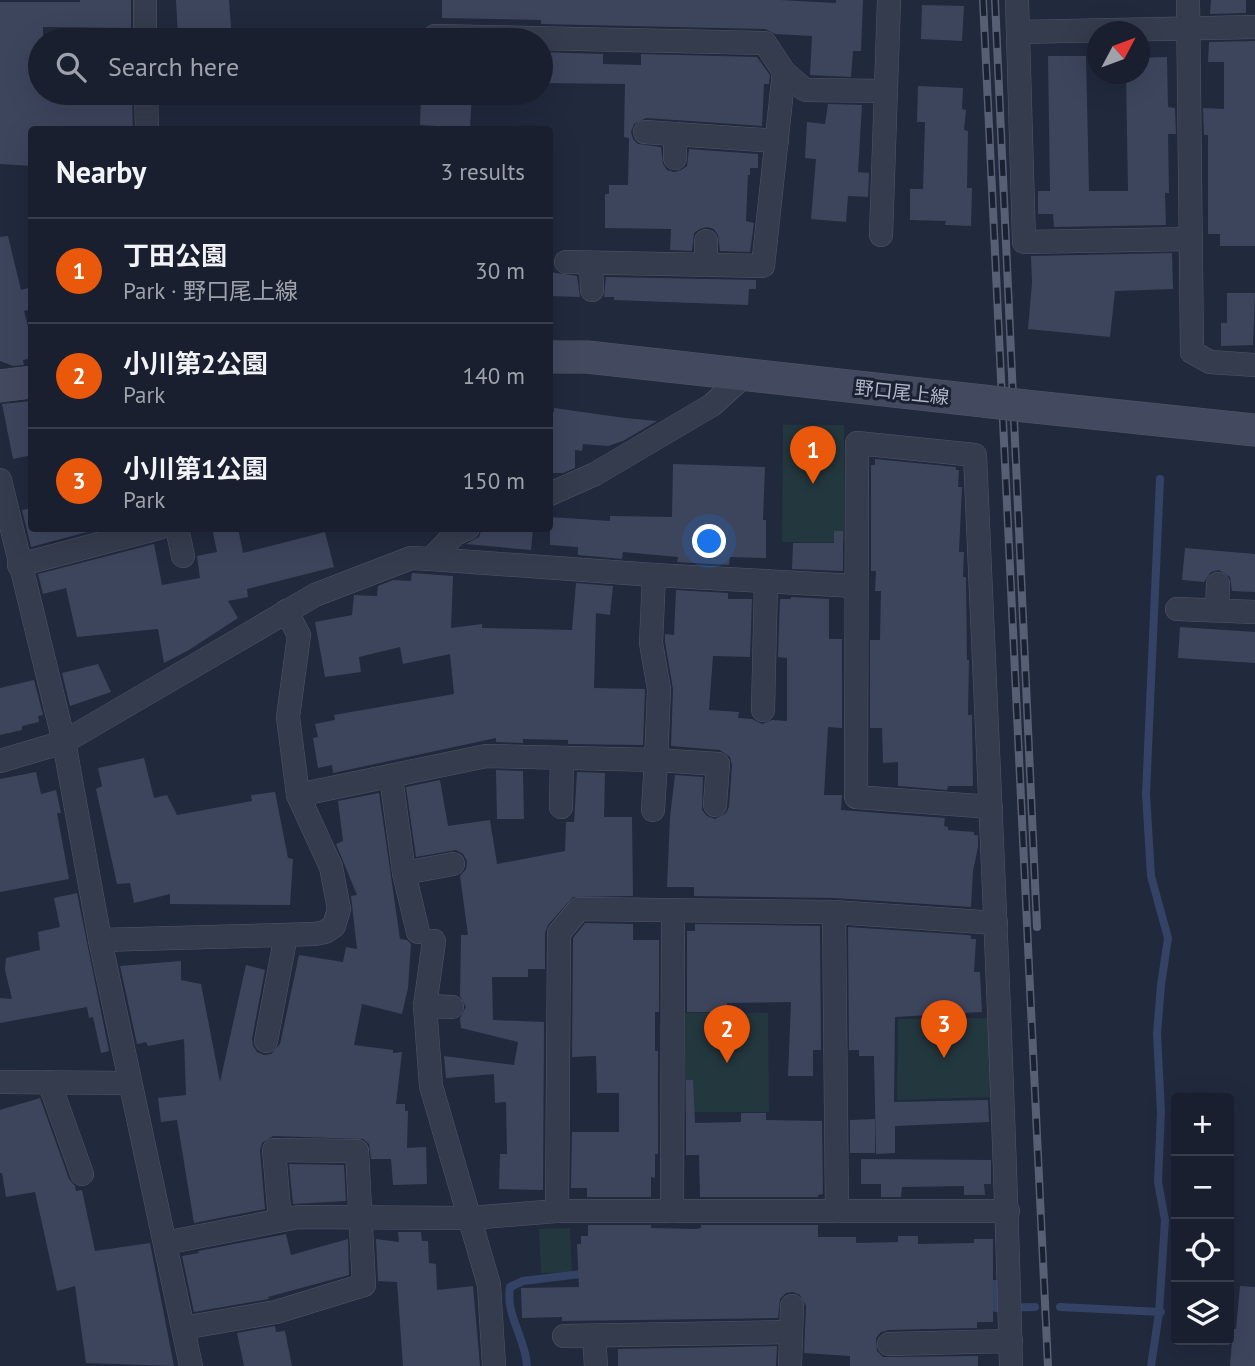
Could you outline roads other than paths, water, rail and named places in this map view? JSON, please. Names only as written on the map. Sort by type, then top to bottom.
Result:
[{"type":"main road","name":"野口尾上線","points":[[553,356],[587,357],[1255,430]]},
{"type":"main road","points":[[0,386],[28,382]]},
{"type":"street","points":[[145,0],[145,28]]},
{"type":"street","points":[[881,234],[889,0]]},
{"type":"street","points":[[1017,0],[1024,242],[1180,239]]},
{"type":"street","points":[[1188,0],[1180,239],[1192,352],[1210,362],[1255,365]]},
{"type":"street","points":[[1018,32],[1255,27]]},
{"type":"street","points":[[553,43],[615,49],[753,32],[765,43],[784,72],[805,90],[886,91]]},
{"type":"street","points":[[566,262],[763,266],[784,72]]},
{"type":"street","points":[[146,105],[147,126]]},
{"type":"street","points":[[645,132],[777,141]]},
{"type":"street","points":[[675,135],[675,158]]},
{"type":"street","points":[[705,265],[706,241]]},
{"type":"street","points":[[591,263],[592,290]]},
{"type":"street","points":[[553,493],[595,474],[712,405],[745,375]]},
{"type":"street","points":[[991,807],[856,797],[857,443],[975,455],[991,807],[1008,1211],[1011,1366]]},
{"type":"street","points":[[0,480],[64,742],[100,940],[191,1366]]},
{"type":"street","points":[[19,565],[144,532]]},
{"type":"street","points":[[178,532],[183,556]]},
{"type":"street","points":[[431,559],[459,532]]},
{"type":"street","points":[[0,761],[64,742],[315,595],[411,558],[855,586]]},
{"type":"street","points":[[653,810],[659,689],[651,643],[654,575]]},
{"type":"street","points":[[764,710],[766,582]]},
{"type":"street","points":[[1217,610],[1218,584]]},
{"type":"street","points":[[1177,609],[1255,612]]},
{"type":"street","points":[[100,940],[286,935],[325,932],[334,926],[339,909],[331,867],[298,794],[288,717],[299,635],[286,611]]},
{"type":"street","points":[[298,794],[486,756],[656,760],[718,764],[715,805]]},
{"type":"street","points":[[561,807],[562,758]]},
{"type":"street","points":[[391,777],[404,873],[426,936],[425,1006],[431,1086],[489,1285],[494,1366]]},
{"type":"street","points":[[404,873],[453,864]]},
{"type":"street","points":[[557,1211],[559,933],[579,909],[834,912],[996,923]]},
{"type":"street","points":[[672,1211],[673,910]]},
{"type":"street","points":[[834,912],[838,1211]]},
{"type":"street","points":[[266,1041],[286,935]]},
{"type":"street","points":[[425,1006],[452,1007]]},
{"type":"street","points":[[0,1082],[130,1083]]},
{"type":"street","points":[[50,1082],[82,1174]]},
{"type":"street","points":[[183,1328],[276,1312],[364,1285],[357,1151],[275,1150],[280,1220]]},
{"type":"street","points":[[165,1243],[298,1217],[470,1218],[557,1211],[1008,1211]]},
{"type":"street","points":[[790,1366],[792,1306]]},
{"type":"street","points":[[564,1336],[791,1332]]},
{"type":"street","points":[[594,1336],[596,1366]]},
{"type":"street","points":[[889,1344],[1010,1341]]},
{"type":"waterway","points":[[1151,1366],[1159,1313],[1165,1220],[1158,1182],[1161,1112],[1157,1034],[1168,938],[1151,876],[1146,794],[1160,479]]},
{"type":"waterway","points":[[527,1366],[510,1307],[510,1287],[523,1281],[589,1273]]},
{"type":"waterway","points":[[985,1284],[995,1284],[996,1308],[1035,1307]]},
{"type":"waterway","points":[[1060,1307],[1161,1312]]},
{"type":"railway","points":[[983,0],[1048,1366]]},
{"type":"railway","points":[[995,0],[1037,927]]},
{"type":"place","name":"丁田公園","points":[[813,484]]},
{"type":"place","name":"小川第1公園","points":[[944,1058]]},
{"type":"place","name":"小川第2公園","points":[[727,1063]]}]
